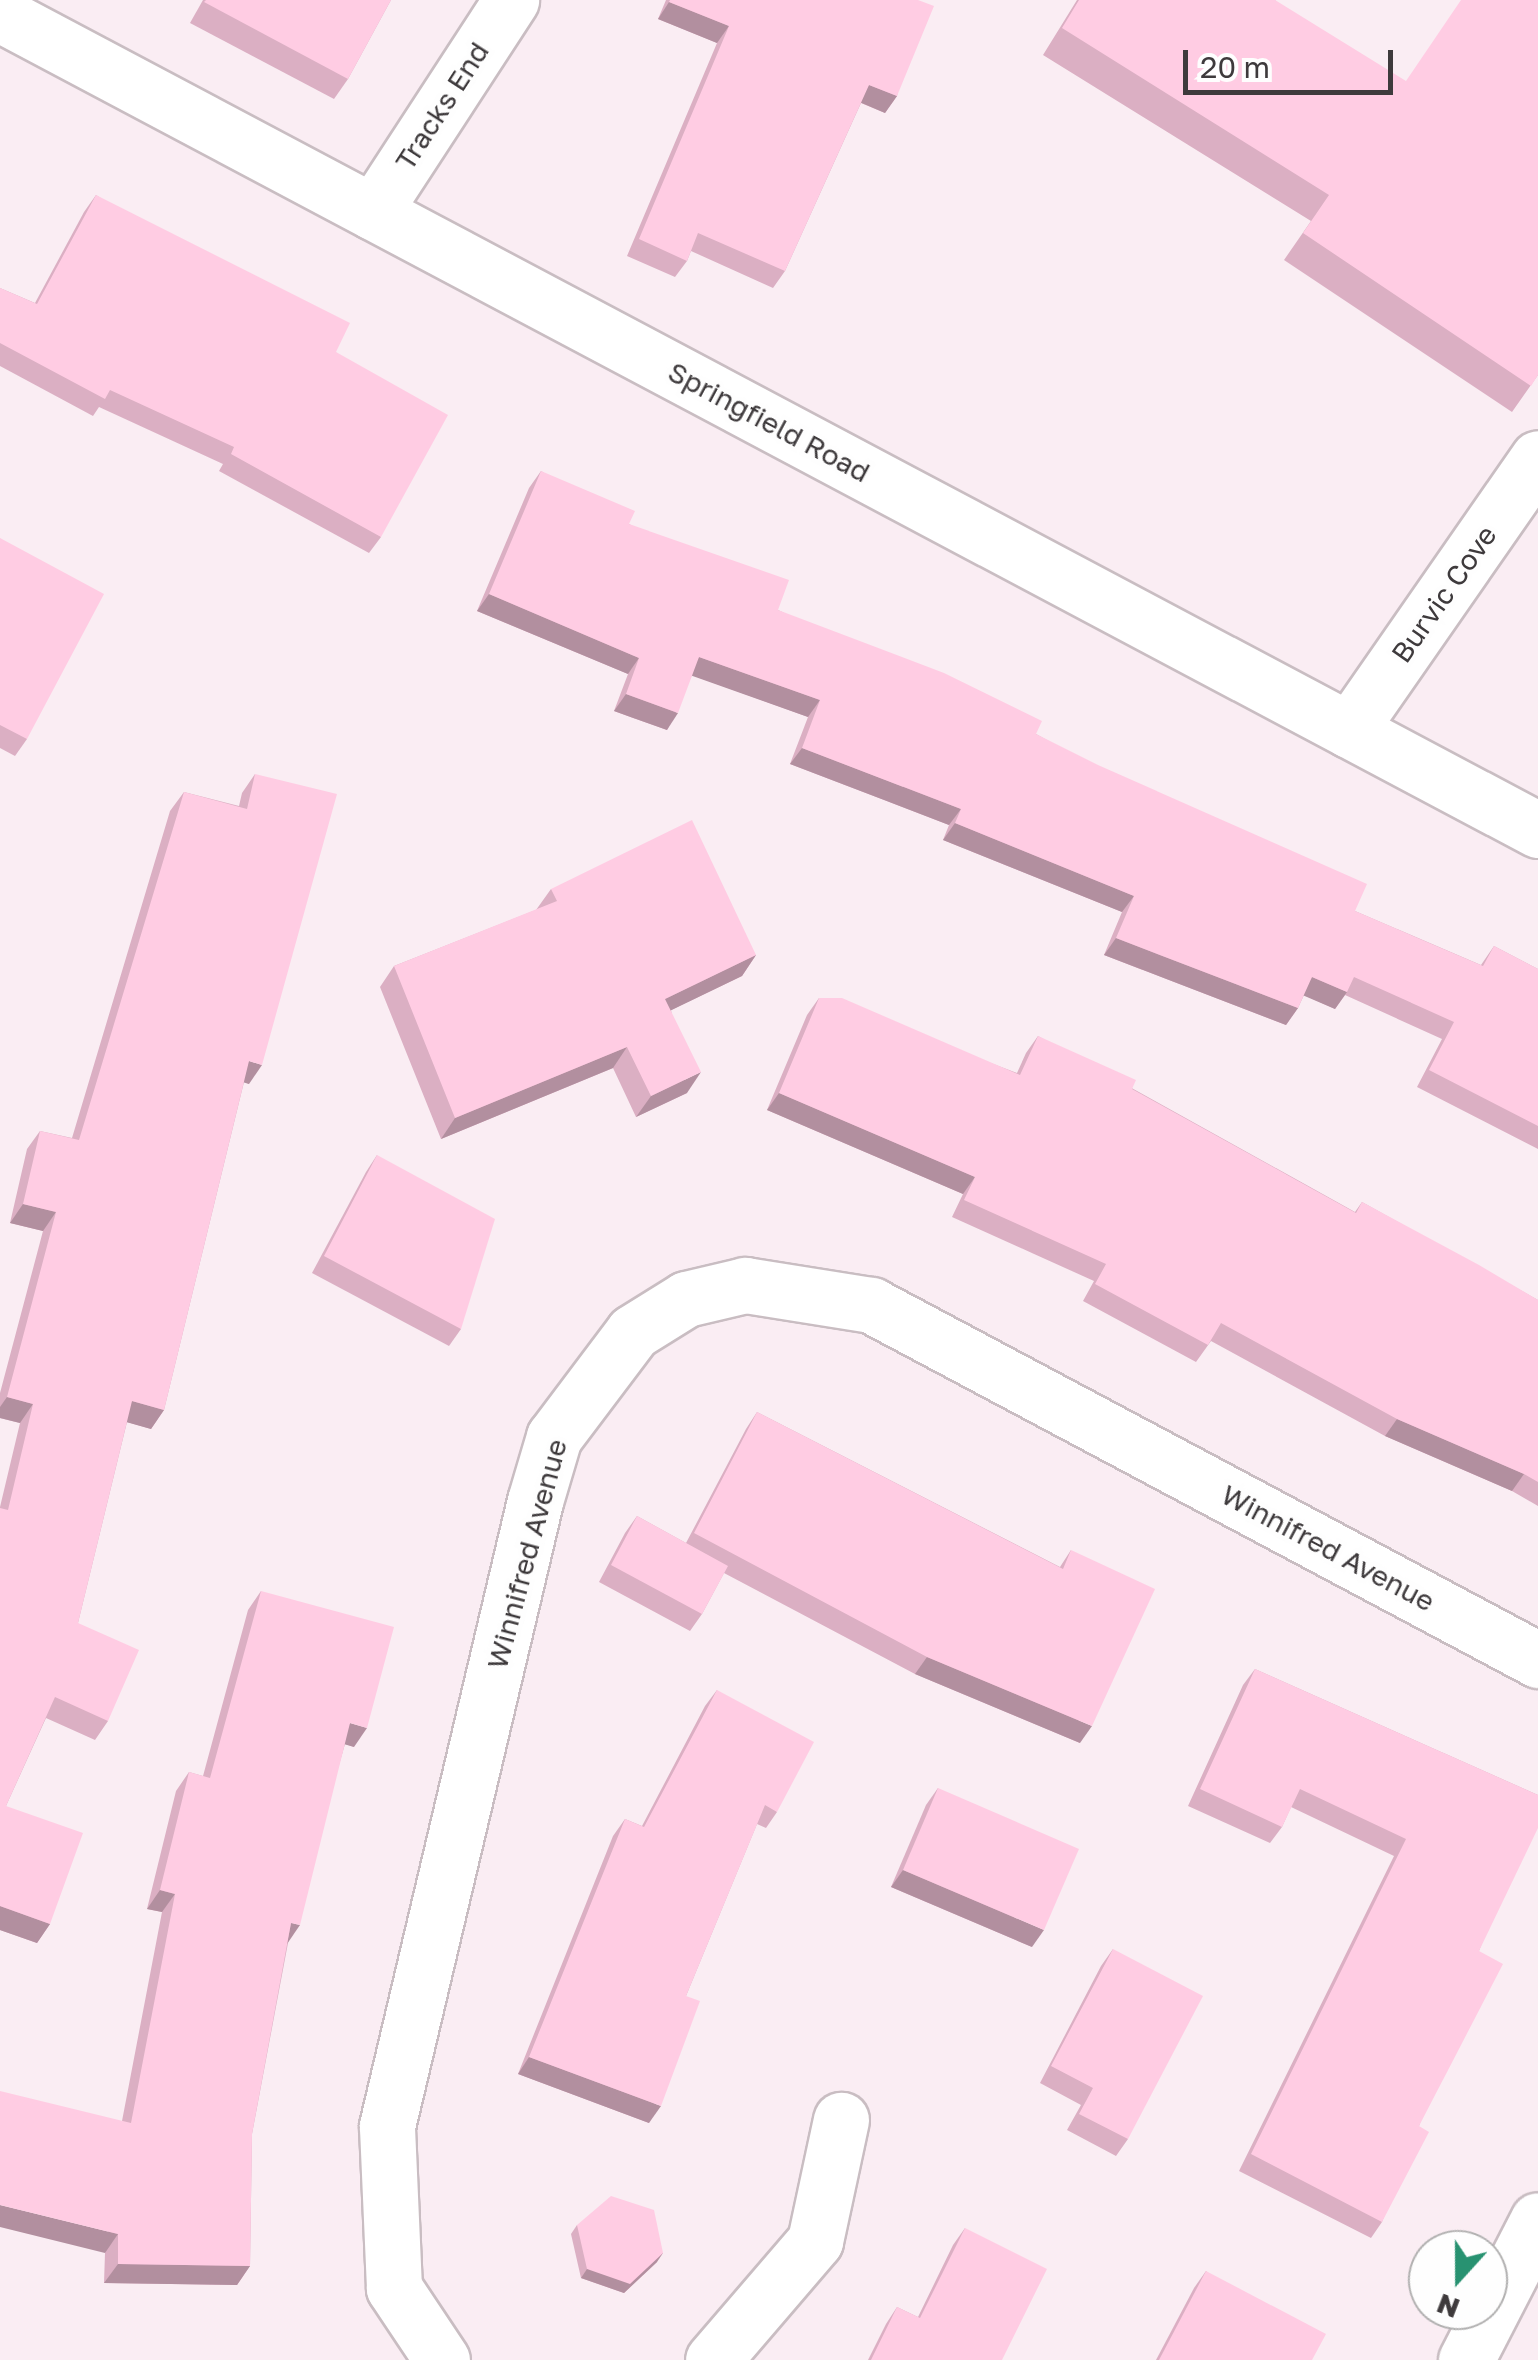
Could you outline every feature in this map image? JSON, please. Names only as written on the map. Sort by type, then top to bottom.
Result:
[{"type":"street","name":"Tracks End","points":[[373,212],[511,0]]},
{"type":"street","name":"Springfield Road","points":[[0,14],[1538,830]]},
{"type":"street","name":"Burvic Cove","points":[[1349,730],[1538,458]]},
{"type":"street","name":"Winnifred Avenue","points":[[442,2360],[394,2288],[387,2126],[534,1501],[554,1437],[634,1332],[686,1299],[745,1285],[871,1305],[1538,1660]]},
{"type":"street","points":[[713,2360],[814,2241],[840,2120]]},
{"type":"street","points":[[1466,2360],[1538,2220]]},
{"type":"building","points":[[206,0],[391,0],[348,79]]},
{"type":"building","points":[[670,0],[918,0],[934,6],[897,96],[869,85],[785,271],[698,233],[687,261],[639,239],[729,26]]},
{"type":"building","points":[[1079,0],[1275,0],[1406,81],[1461,0],[1538,0],[1538,375],[1531,386],[1303,233],[1329,195],[1062,28]]},
{"type":"building","points":[[96,195],[350,323],[336,352],[448,415],[381,537],[231,454],[234,447],[110,390],[105,399],[0,343],[0,288],[37,304]]},
{"type":"building","points":[[541,471],[635,511],[629,524],[789,580],[778,610],[944,673],[1042,721],[1036,734],[1098,765],[1367,884],[1355,911],[1483,966],[1494,946],[1538,969],[1538,1126],[1429,1070],[1454,1022],[1354,977],[1347,992],[1312,977],[1298,1008],[1116,938],[1134,896],[955,823],[961,809],[802,748],[820,700],[699,657],[678,713],[626,694],[639,658],[489,594]]},
{"type":"building","points":[[0,538],[104,594],[27,739],[0,725]]},
{"type":"building","points":[[255,774],[337,794],[262,1065],[249,1061],[164,1410],[132,1401],[78,1623],[139,1650],[108,1721],[55,1697],[6,1806],[83,1833],[50,1924],[0,1906],[0,1508],[8,1510],[33,1404],[7,1397],[56,1212],[23,1204],[40,1131],[79,1140],[184,792],[247,809]]},
{"type":"building","points":[[692,820],[756,955],[665,999],[701,1072],[651,1096],[627,1047],[455,1118],[394,966],[557,901],[551,889]]},
{"type":"building","points":[[819,998],[842,998],[1020,1075],[1038,1036],[1136,1080],[1132,1089],[1356,1213],[1362,1202],[1538,1300],[1538,1482],[1397,1419],[1221,1323],[1208,1345],[1095,1284],[1106,1264],[964,1200],[975,1177],[779,1093]]},
{"type":"building","points":[[377,1155],[495,1219],[461,1329],[324,1256]]},
{"type":"building","points":[[757,1412],[1063,1569],[1071,1550],[1155,1589],[1092,1726],[927,1657],[694,1533]]},
{"type":"building","points":[[637,1516],[728,1566],[702,1614],[611,1565]]},
{"type":"building","points":[[261,1591],[394,1627],[367,1728],[350,1723],[300,1925],[291,1923],[252,2134],[250,2266],[118,2264],[118,2234],[0,2205],[0,2091],[131,2123],[175,1894],[160,1890],[189,1772],[210,1778]]},
{"type":"building","points":[[1255,1669],[1538,1795],[1538,1828],[1479,1951],[1503,1964],[1419,2126],[1429,2132],[1382,2222],[1251,2154],[1406,1839],[1300,1789],[1282,1827],[1200,1789]]},
{"type":"building","points":[[717,1690],[814,1742],[777,1812],[765,1805],[686,1996],[700,2001],[661,2106],[529,2057],[625,1819],[644,1827]]},
{"type":"building","points":[[938,1788],[1079,1849],[1044,1930],[903,1870]]},
{"type":"building","points":[[1113,1949],[1203,1996],[1128,2139],[1079,2114],[1093,2088],[1051,2066]]},
{"type":"building","points":[[611,2196],[654,2210],[663,2253],[630,2284],[587,2269],[577,2225]]},
{"type":"building","points":[[965,2228],[1047,2269],[1002,2360],[871,2360],[897,2307],[920,2318]]},
{"type":"building","points":[[1206,2271],[1326,2334],[1312,2360],[1159,2360]]}]
